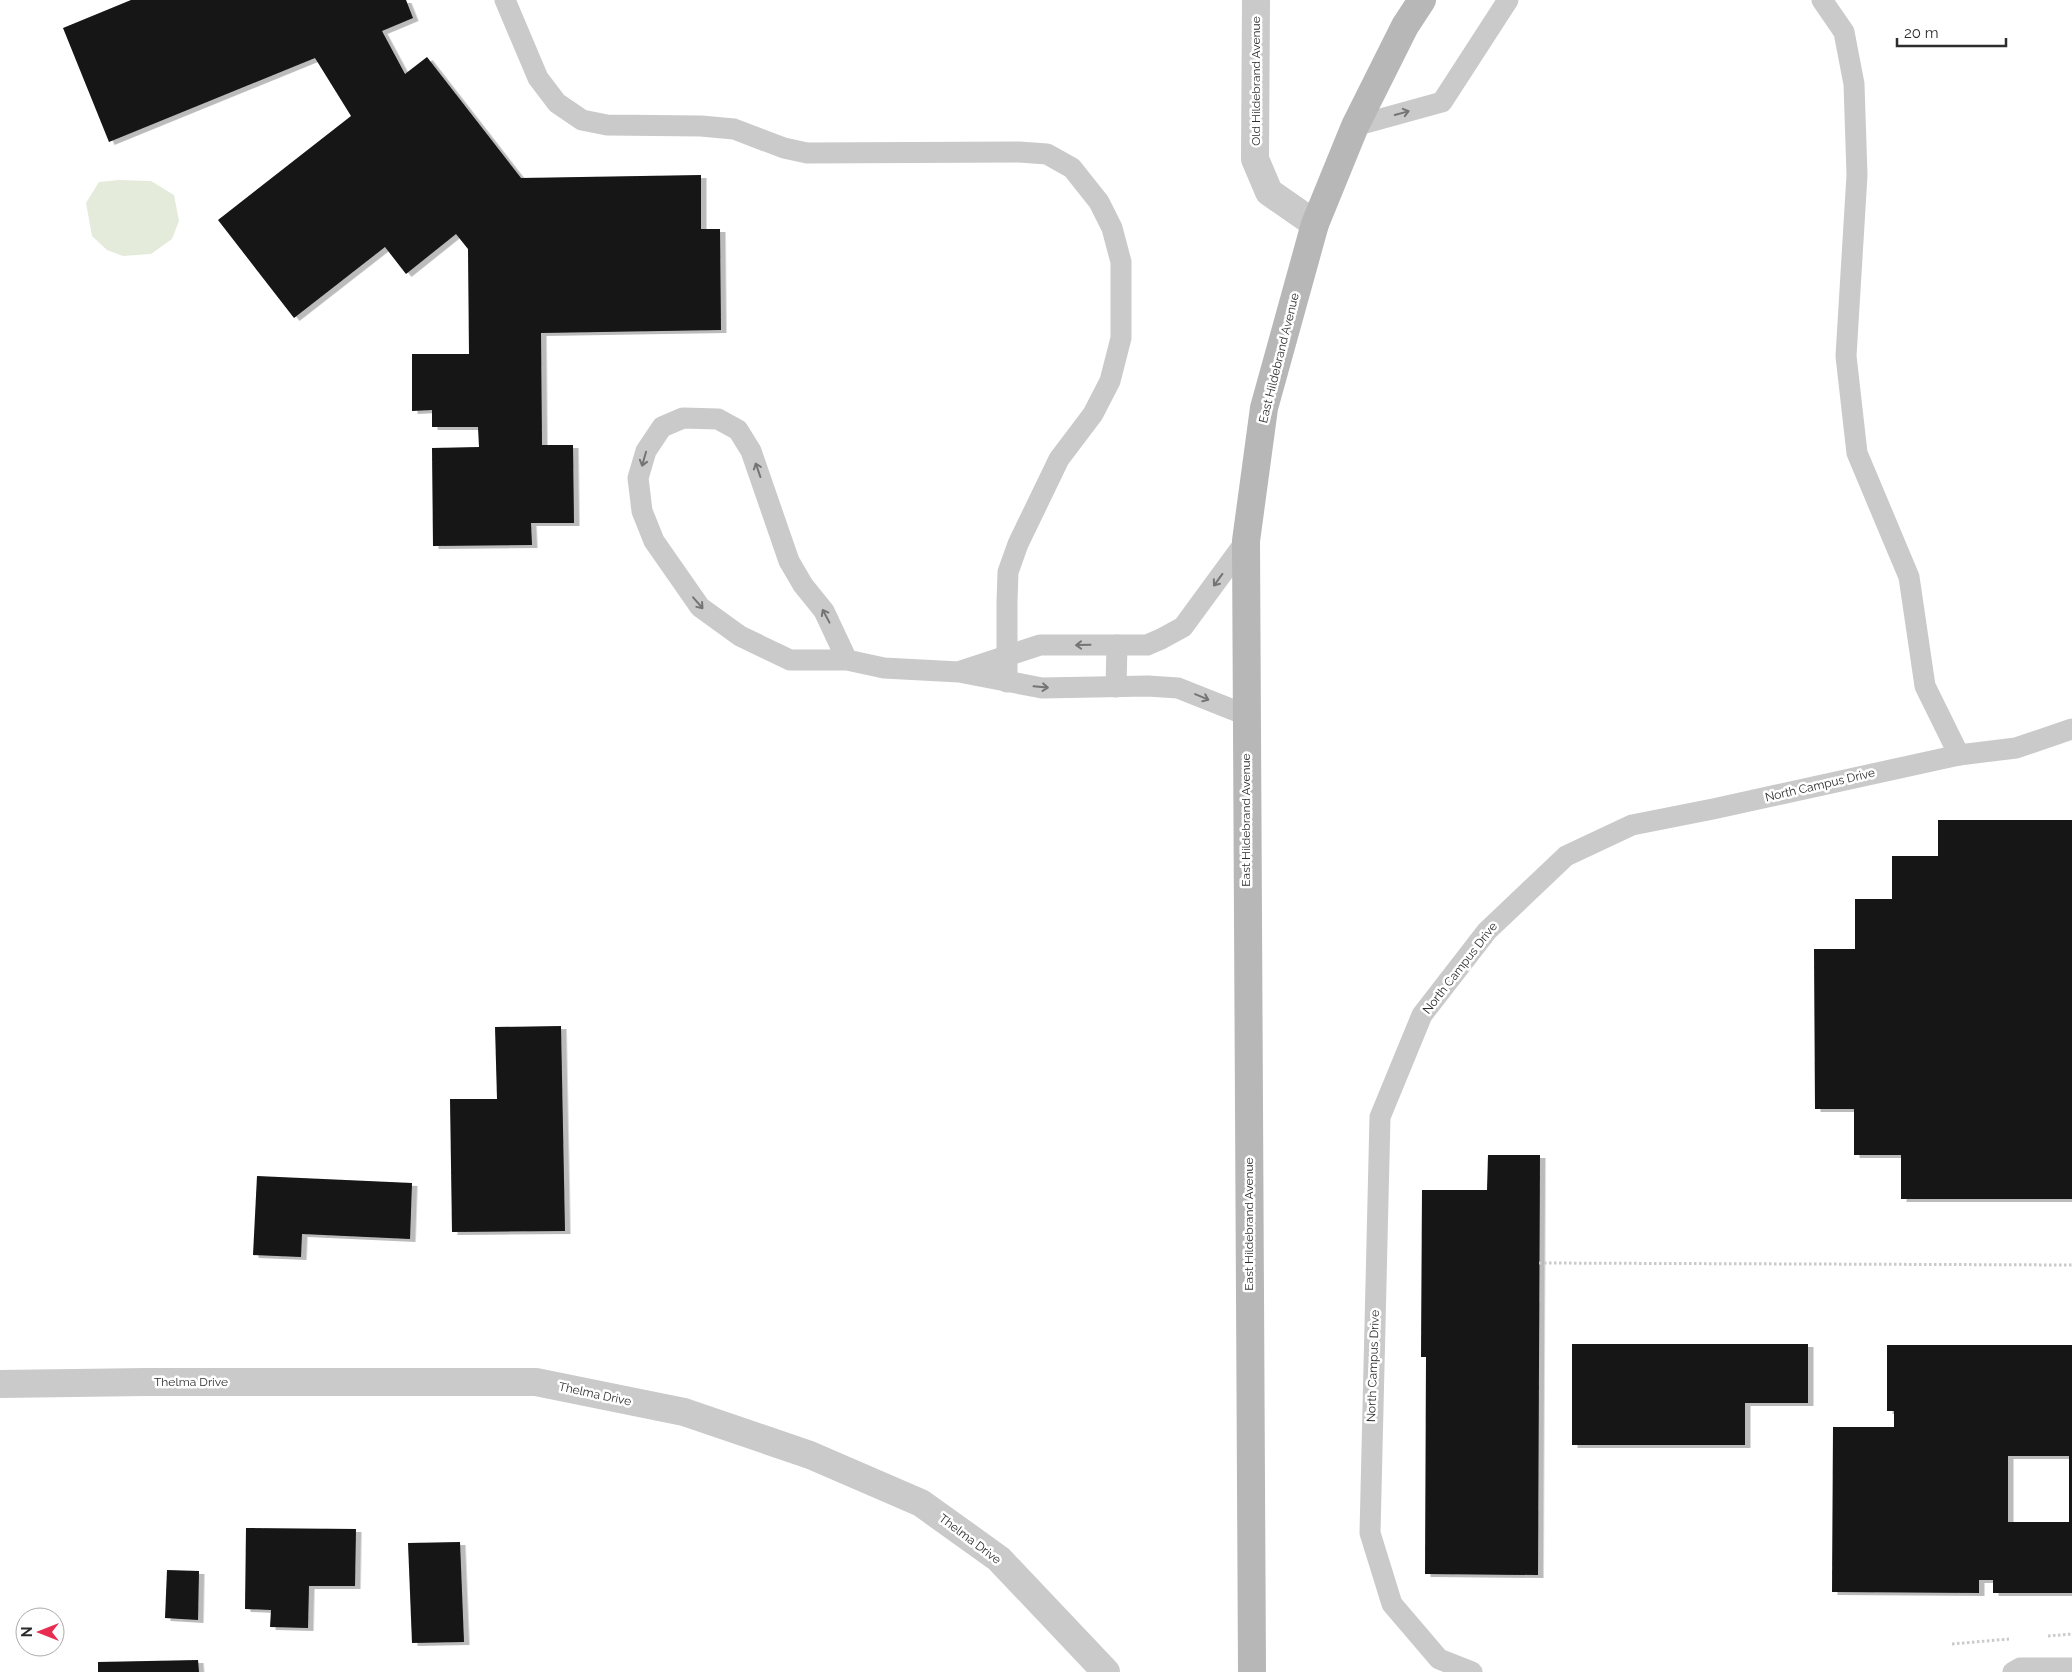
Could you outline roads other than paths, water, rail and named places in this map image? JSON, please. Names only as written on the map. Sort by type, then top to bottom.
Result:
[{"type":"main road","name":"East Hildebrand Avenue","points":[[1252,1672],[1246,541],[1264,408],[1315,224],[1355,126],[1405,26],[1422,0]]},
{"type":"street","name":"Old Hildebrand Avenue","points":[[1256,0],[1255,159],[1269,192],[1315,224]]},
{"type":"street","name":"Thelma Drive","points":[[0,1384],[536,1382],[684,1412],[810,1455],[921,1503],[999,1559],[1106,1672]]},
{"type":"lane","points":[[505,0],[538,78],[557,103],[582,120],[607,125],[734,128],[784,148],[807,153],[1019,152],[1047,154],[1072,168],[1099,202],[1112,228],[1121,262],[1120,338],[1110,381],[1093,414],[1059,459],[1018,544],[1008,572],[1007,682]]},
{"type":"lane","points":[[1355,126],[1442,102],[1508,0]]},
{"type":"lane","points":[[1822,0],[1844,32],[1854,84],[1857,175],[1846,356],[1857,453],[1910,576],[1924,686],[1959,755]]},
{"type":"lane","points":[[847,660],[824,611],[803,585],[789,561],[751,450],[738,430],[718,419],[683,418],[662,427],[646,450],[638,478],[642,511],[654,541],[700,606],[740,636],[790,660],[847,660],[884,668],[959,672],[1042,688],[1178,688],[1246,715]]},
{"type":"lane","points":[[959,672],[1040,645],[1147,644],[1162,639],[1182,627],[1246,541]]},
{"type":"lane","points":[[1116,687],[1117,644]]},
{"type":"lane","name":"North Campus Drive","points":[[1472,1672],[1438,1658],[1392,1604],[1370,1533],[1380,1117],[1422,1015],[1487,931],[1566,856],[1632,825],[1713,810],[1959,755],[2016,748],[2072,729]]},
{"type":"lane","points":[[2014,1672],[2020,1668],[2072,1668]]}]
